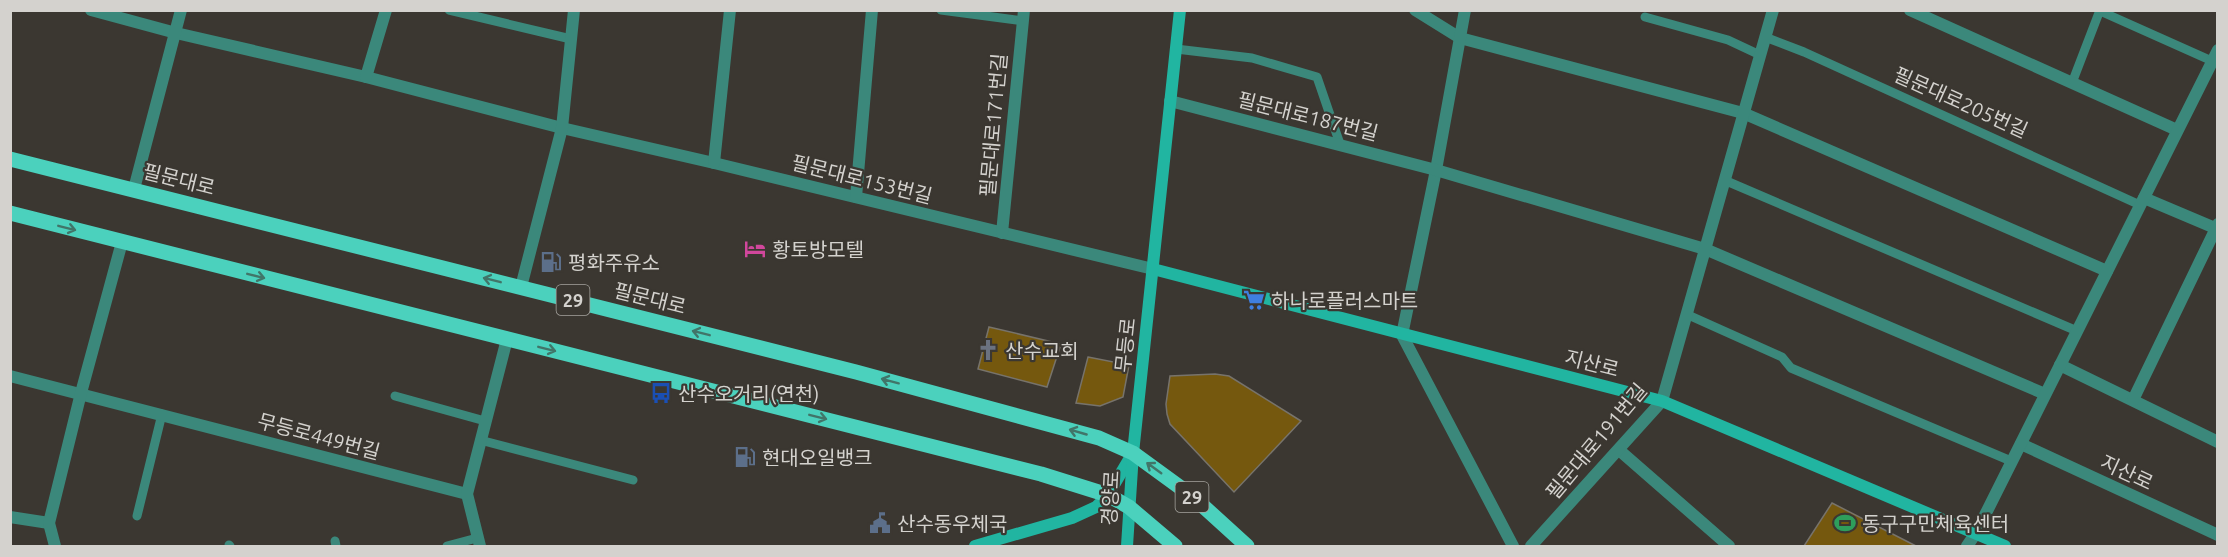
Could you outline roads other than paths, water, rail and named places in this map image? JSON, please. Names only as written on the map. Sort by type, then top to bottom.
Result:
[{"type":"main road","name":"필문대로","points":[[10,159],[521,287],[1099,438],[1133,453],[1192,496],[1247,546]]},
{"type":"main road","name":"29","points":[[10,213],[1030,471],[1108,495],[1129,507],[1175,546]]},
{"type":"street","name":"필문대로153번길","points":[[91,10],[176,33],[366,77],[562,128],[1153,269]]},
{"type":"street","points":[[134,189],[181,10]]},
{"type":"street","points":[[366,77],[386,10]]},
{"type":"street","points":[[521,287],[562,128],[574,10]]},
{"type":"street","points":[[714,163],[730,10]]},
{"type":"street","points":[[856,197],[872,10]]},
{"type":"street","name":"무등로","points":[[975,546],[1072,518],[1096,507],[1108,495],[1133,453],[1180,10]]},
{"type":"street","points":[[1415,10],[1461,38],[1743,113],[2107,271]]},
{"type":"street","points":[[1465,10],[1436,170],[1402,335],[1513,546]]},
{"type":"street","name":"필문대로191번길","points":[[1531,546],[1662,401],[1773,10]]},
{"type":"street","points":[[1910,10],[2177,130]]},
{"type":"street","name":"필문대로171번길","points":[[1002,233],[1023,16]]},
{"type":"street","points":[[1967,546],[1976,533],[2215,56]]},
{"type":"street","name":"필문대로187번길","points":[[1170,101],[1436,170]]},
{"type":"street","points":[[1436,170],[1705,249],[2045,394]]},
{"type":"street","points":[[2133,400],[2216,226],[2142,201]]},
{"type":"street","points":[[55,546],[49,523],[122,242]]},
{"type":"street","name":"지산로","points":[[1153,269],[1662,401],[2004,546]]},
{"type":"street","points":[[479,542],[467,494],[507,339]]},
{"type":"street","points":[[2060,365],[2217,442]]},
{"type":"street","name":"무등로449번길","points":[[10,376],[467,494]]},
{"type":"street","name":"지산로","points":[[2020,444],[2217,536]]},
{"type":"street","points":[[1619,450],[1729,546]]},
{"type":"street","name":"경양로","points":[[1127,546],[1133,453]]},
{"type":"street","points":[[10,517],[49,523]]},
{"type":"lane","points":[[449,10],[571,39]]},
{"type":"lane","name":"필문대로171번길","points":[[941,10],[1023,16]]},
{"type":"lane","points":[[2072,83],[2100,11],[2215,56]]},
{"type":"lane","points":[[1645,17],[1728,40],[1760,55]]},
{"type":"lane","name":"필문대로205번길","points":[[1765,37],[1804,52],[2142,201]]},
{"type":"lane","points":[[1176,49],[1252,58],[1317,77],[1340,144]]},
{"type":"lane","points":[[1725,180],[2077,331]]},
{"type":"lane","points":[[1686,314],[1782,357],[1791,368],[2012,461]]},
{"type":"lane","points":[[395,396],[485,421]]},
{"type":"lane","points":[[137,516],[162,414]]},
{"type":"lane","points":[[480,440],[633,480]]},
{"type":"lane","points":[[447,546],[479,542]]},
{"type":"place","name":"황토방모텔","points":[[755,249]]},
{"type":"place","name":"평화주유소","points":[[551,262]]},
{"type":"place","name":"하나로플러스마트","points":[[1254,300]]},
{"type":"place","name":"산수교회","points":[[988,350]]},
{"type":"place","name":"산수오거리(연천)","points":[[661,393]]},
{"type":"place","name":"현대오일뱅크","points":[[745,457]]},
{"type":"place","name":"산수동우체국","points":[[880,523]]},
{"type":"place","name":"동구구민체육센터","points":[[1845,523]]}]
